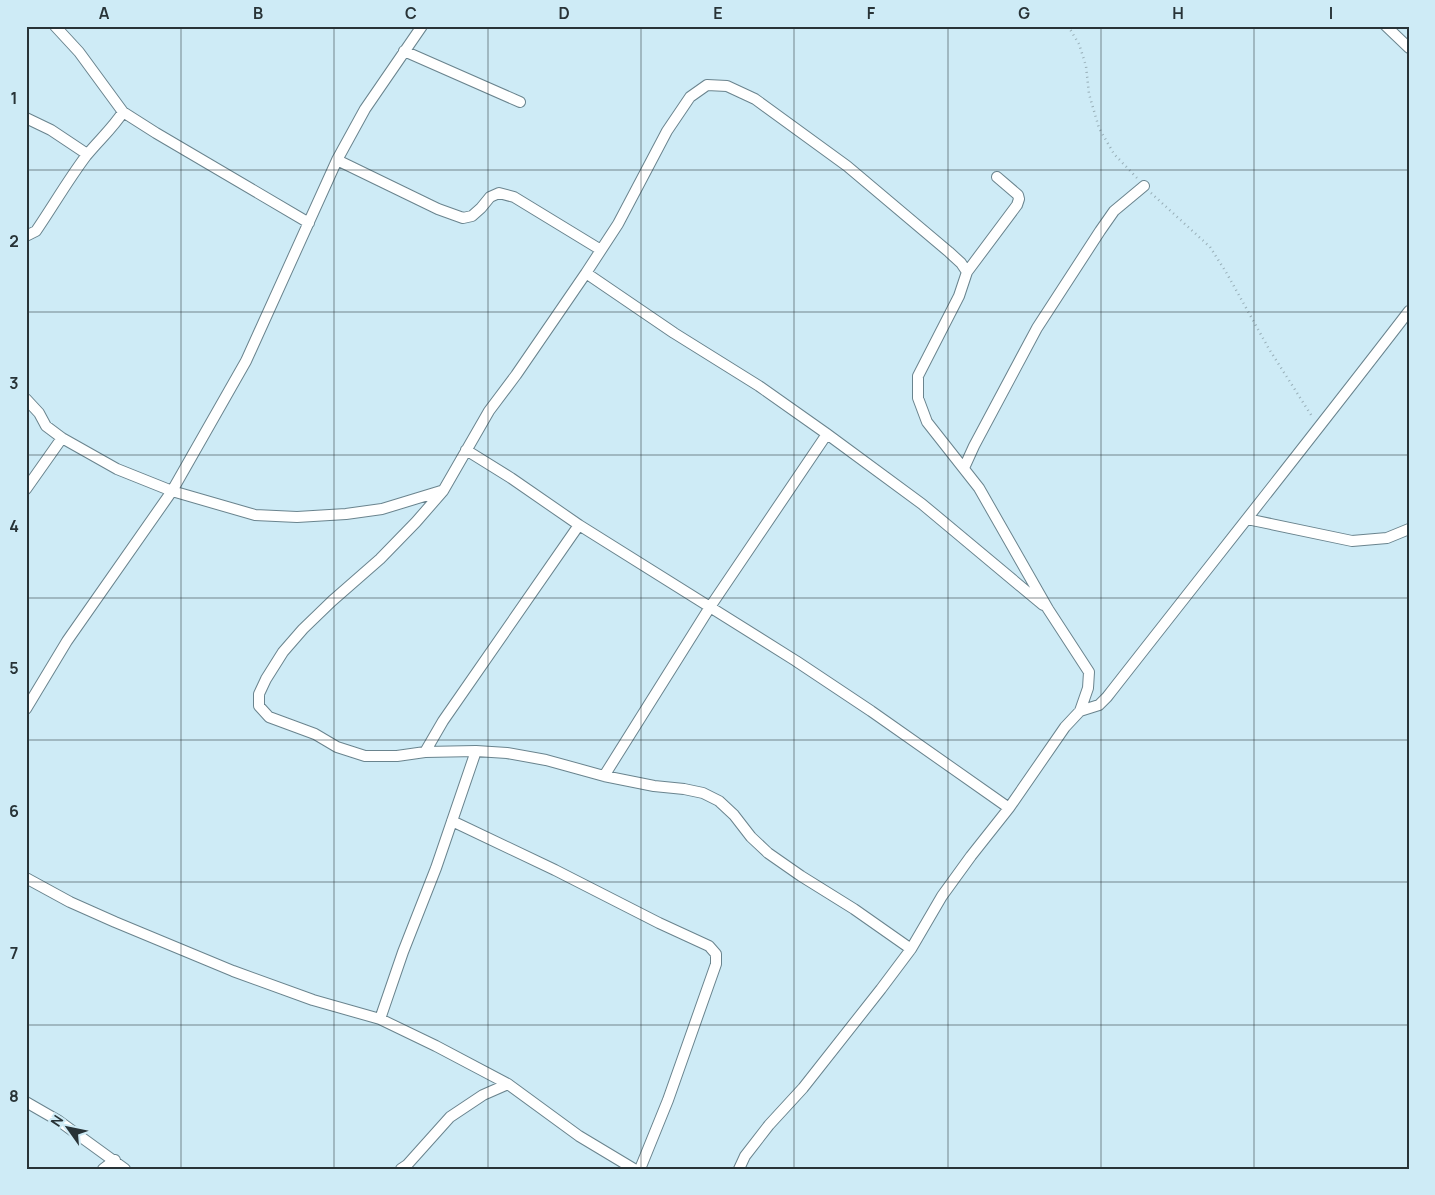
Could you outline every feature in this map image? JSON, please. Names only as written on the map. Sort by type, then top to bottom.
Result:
[{"type":"street","points":[[55,26],[79,52],[123,112],[309,223]]},
{"type":"street","points":[[26,709],[67,641],[172,491],[246,361],[337,160],[365,109],[422,26]]},
{"type":"street","points":[[1386,26],[1409,48]]},
{"type":"street","points":[[404,51],[520,102]]},
{"type":"street","points":[[911,949],[768,853],[751,837],[734,814],[719,800],[703,793],[684,788],[654,786],[604,776],[546,760],[507,753],[476,751],[424,752],[397,756],[364,756],[338,747],[315,734],[269,717],[259,706],[259,694],[283,652],[303,628],[380,559],[443,491],[489,411],[516,375],[618,224],[667,131],[690,97],[707,85],[727,86],[755,99],[847,166],[949,252],[967,272]]},
{"type":"street","points":[[26,236],[36,231],[71,177],[123,112]]},
{"type":"street","points":[[26,118],[51,130],[88,154]]},
{"type":"street","points":[[337,160],[463,218],[472,216],[490,197],[499,193],[514,197],[601,250]]},
{"type":"street","points":[[738,1169],[745,1156],[769,1125],[820,1067],[911,949],[942,896],[1009,808],[1065,727],[1080,711],[1088,688],[1089,672],[1048,609],[979,488],[927,422],[918,398],[918,376],[960,296],[967,272],[1017,205],[1018,195],[997,176]]},
{"type":"street","points":[[964,468],[1037,328],[1114,212],[1144,186]]},
{"type":"street","points":[[586,273],[828,434],[922,504],[1048,609]]},
{"type":"street","points":[[1080,711],[1099,705],[1107,697],[1409,312]]},
{"type":"street","points":[[26,399],[39,413],[46,426],[62,438],[118,469],[172,491],[256,515],[297,517],[346,514],[382,509],[443,491]]},
{"type":"street","points":[[604,776],[710,607],[828,434]]},
{"type":"street","points":[[26,489],[62,438]]},
{"type":"street","points":[[466,450],[511,478],[579,525],[796,661],[870,710],[1009,808]]},
{"type":"street","points":[[1247,519],[1352,540],[1387,538],[1409,529]]},
{"type":"street","points":[[424,752],[442,722],[579,525]]},
{"type":"street","points":[[380,1019],[403,952],[436,868],[476,751]]},
{"type":"street","points":[[452,821],[709,946],[716,954],[716,964],[668,1100],[640,1169]]},
{"type":"street","points":[[26,878],[70,902],[224,968],[314,1000],[380,1019],[508,1084],[579,1136],[634,1169]]},
{"type":"street","points":[[401,1169],[407,1165],[450,1117],[483,1095],[508,1084]]},
{"type":"street","points":[[26,1102],[59,1121],[125,1169]]},
{"type":"street","points":[[104,1169],[115,1160]]},
{"type":"path","points":[[1068,26],[1079,44],[1086,66],[1088,94],[1099,128],[1114,154],[1144,186],[1210,247],[1226,272],[1268,349],[1319,426]]}]
